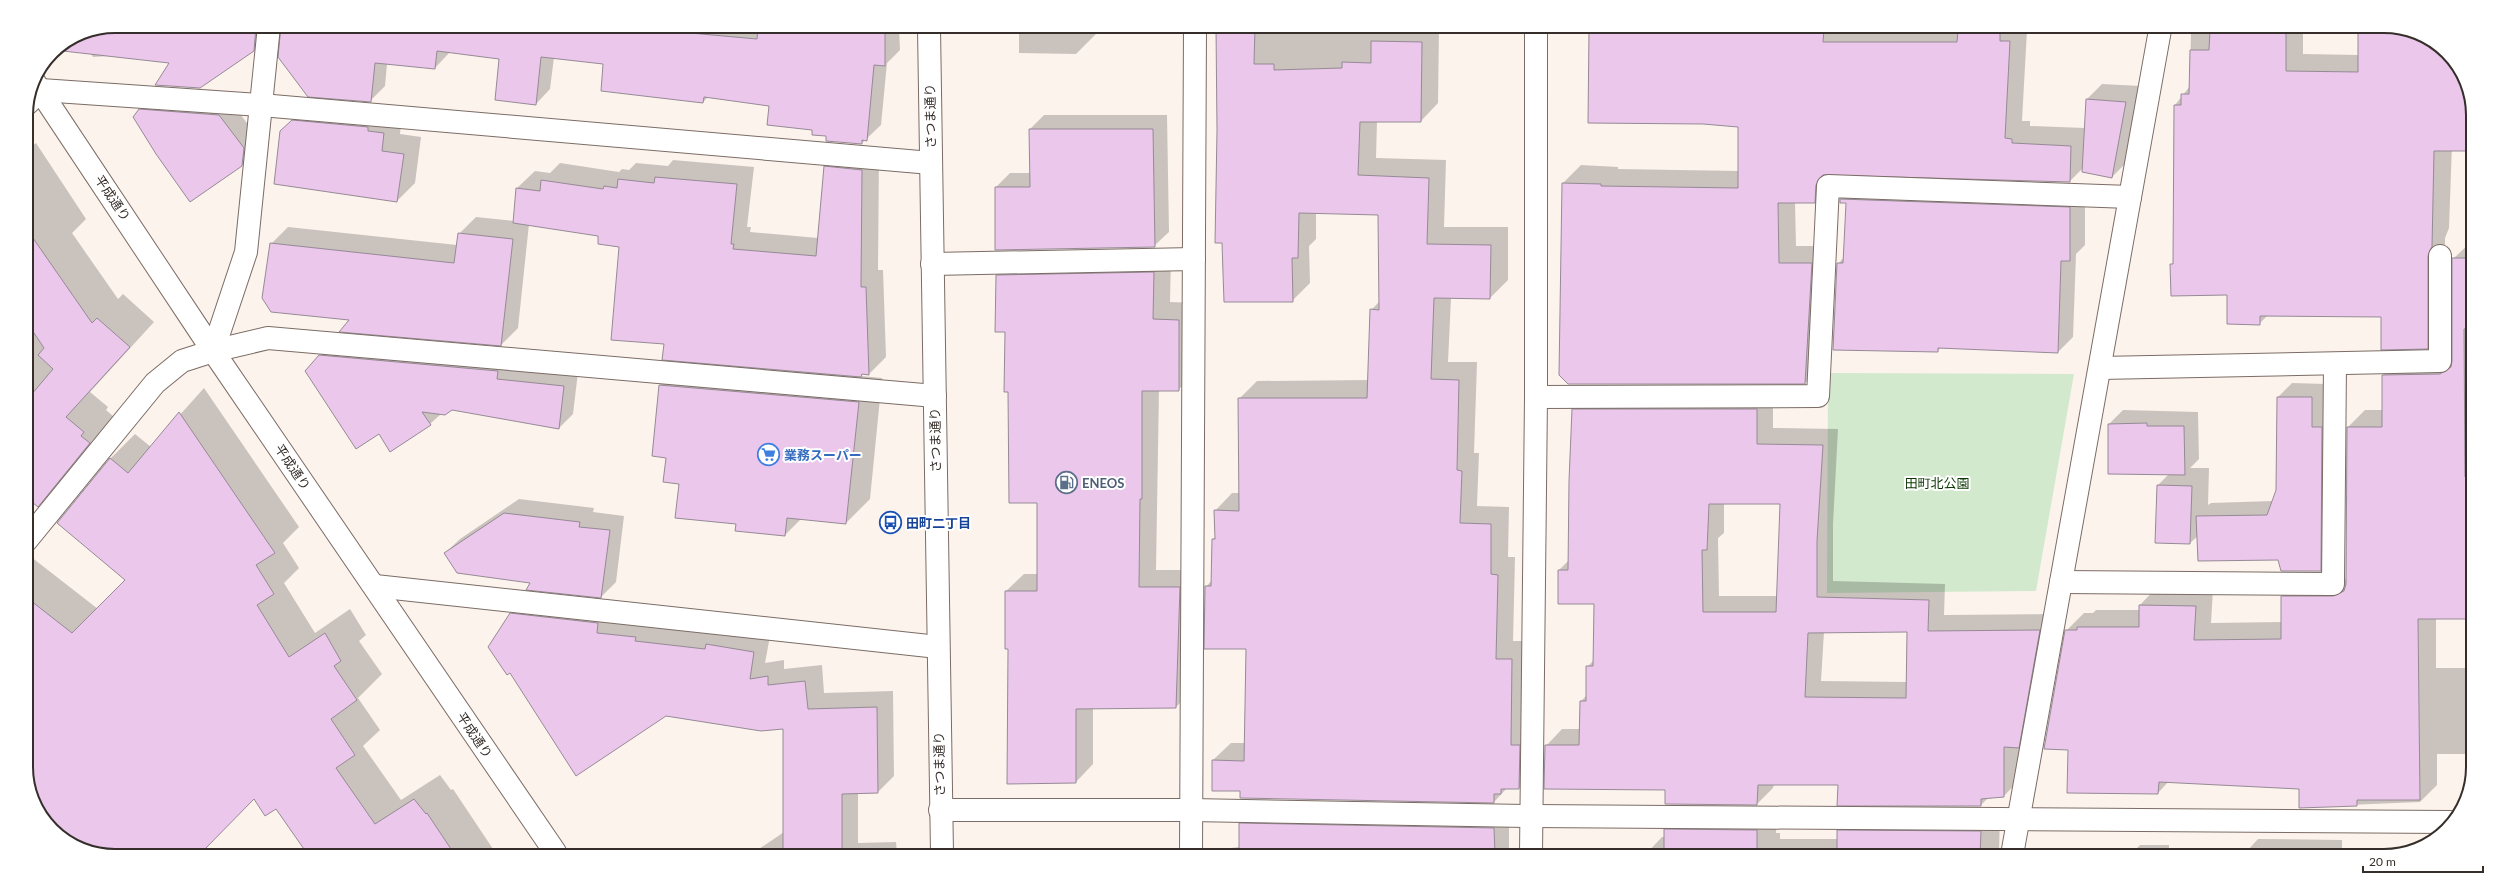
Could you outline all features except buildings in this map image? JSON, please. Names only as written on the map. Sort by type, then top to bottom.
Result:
[{"type":"street","points":[[213,351],[246,252],[268,33]]},
{"type":"street","name":"さつま通り","points":[[929,33],[940,810],[942,849]]},
{"type":"street","points":[[1191,849],[1195,33]]},
{"type":"street","points":[[1531,849],[1536,397],[1536,33]]},
{"type":"street","points":[[2013,849],[2159,33]]},
{"type":"street","points":[[36,91],[261,105],[930,163]]},
{"type":"street","name":"平成通り","points":[[36,94],[375,586],[553,849]]},
{"type":"street","points":[[1536,397],[1818,396],[1828,186],[2130,197]]},
{"type":"street","points":[[2100,368],[2440,361],[2440,256]]},
{"type":"street","points":[[932,264],[1194,259]]},
{"type":"street","points":[[33,532],[155,383],[182,362],[213,351],[268,338],[935,396]]},
{"type":"street","points":[[2062,582],[2332,584],[2335,364]]},
{"type":"street","points":[[375,586],[938,647]]},
{"type":"street","points":[[940,810],[1191,810],[1531,816],[2445,822]]},
{"type":"green space","name":"田町北公園","points":[[1828,373],[2074,374],[2036,591],[1827,593]]},
{"type":"place","name":"業務スーパー","points":[[768,455]]},
{"type":"place","name":"ENEOS","points":[[1067,483]]},
{"type":"place","name":"田町二丁目","points":[[890,523]]}]
